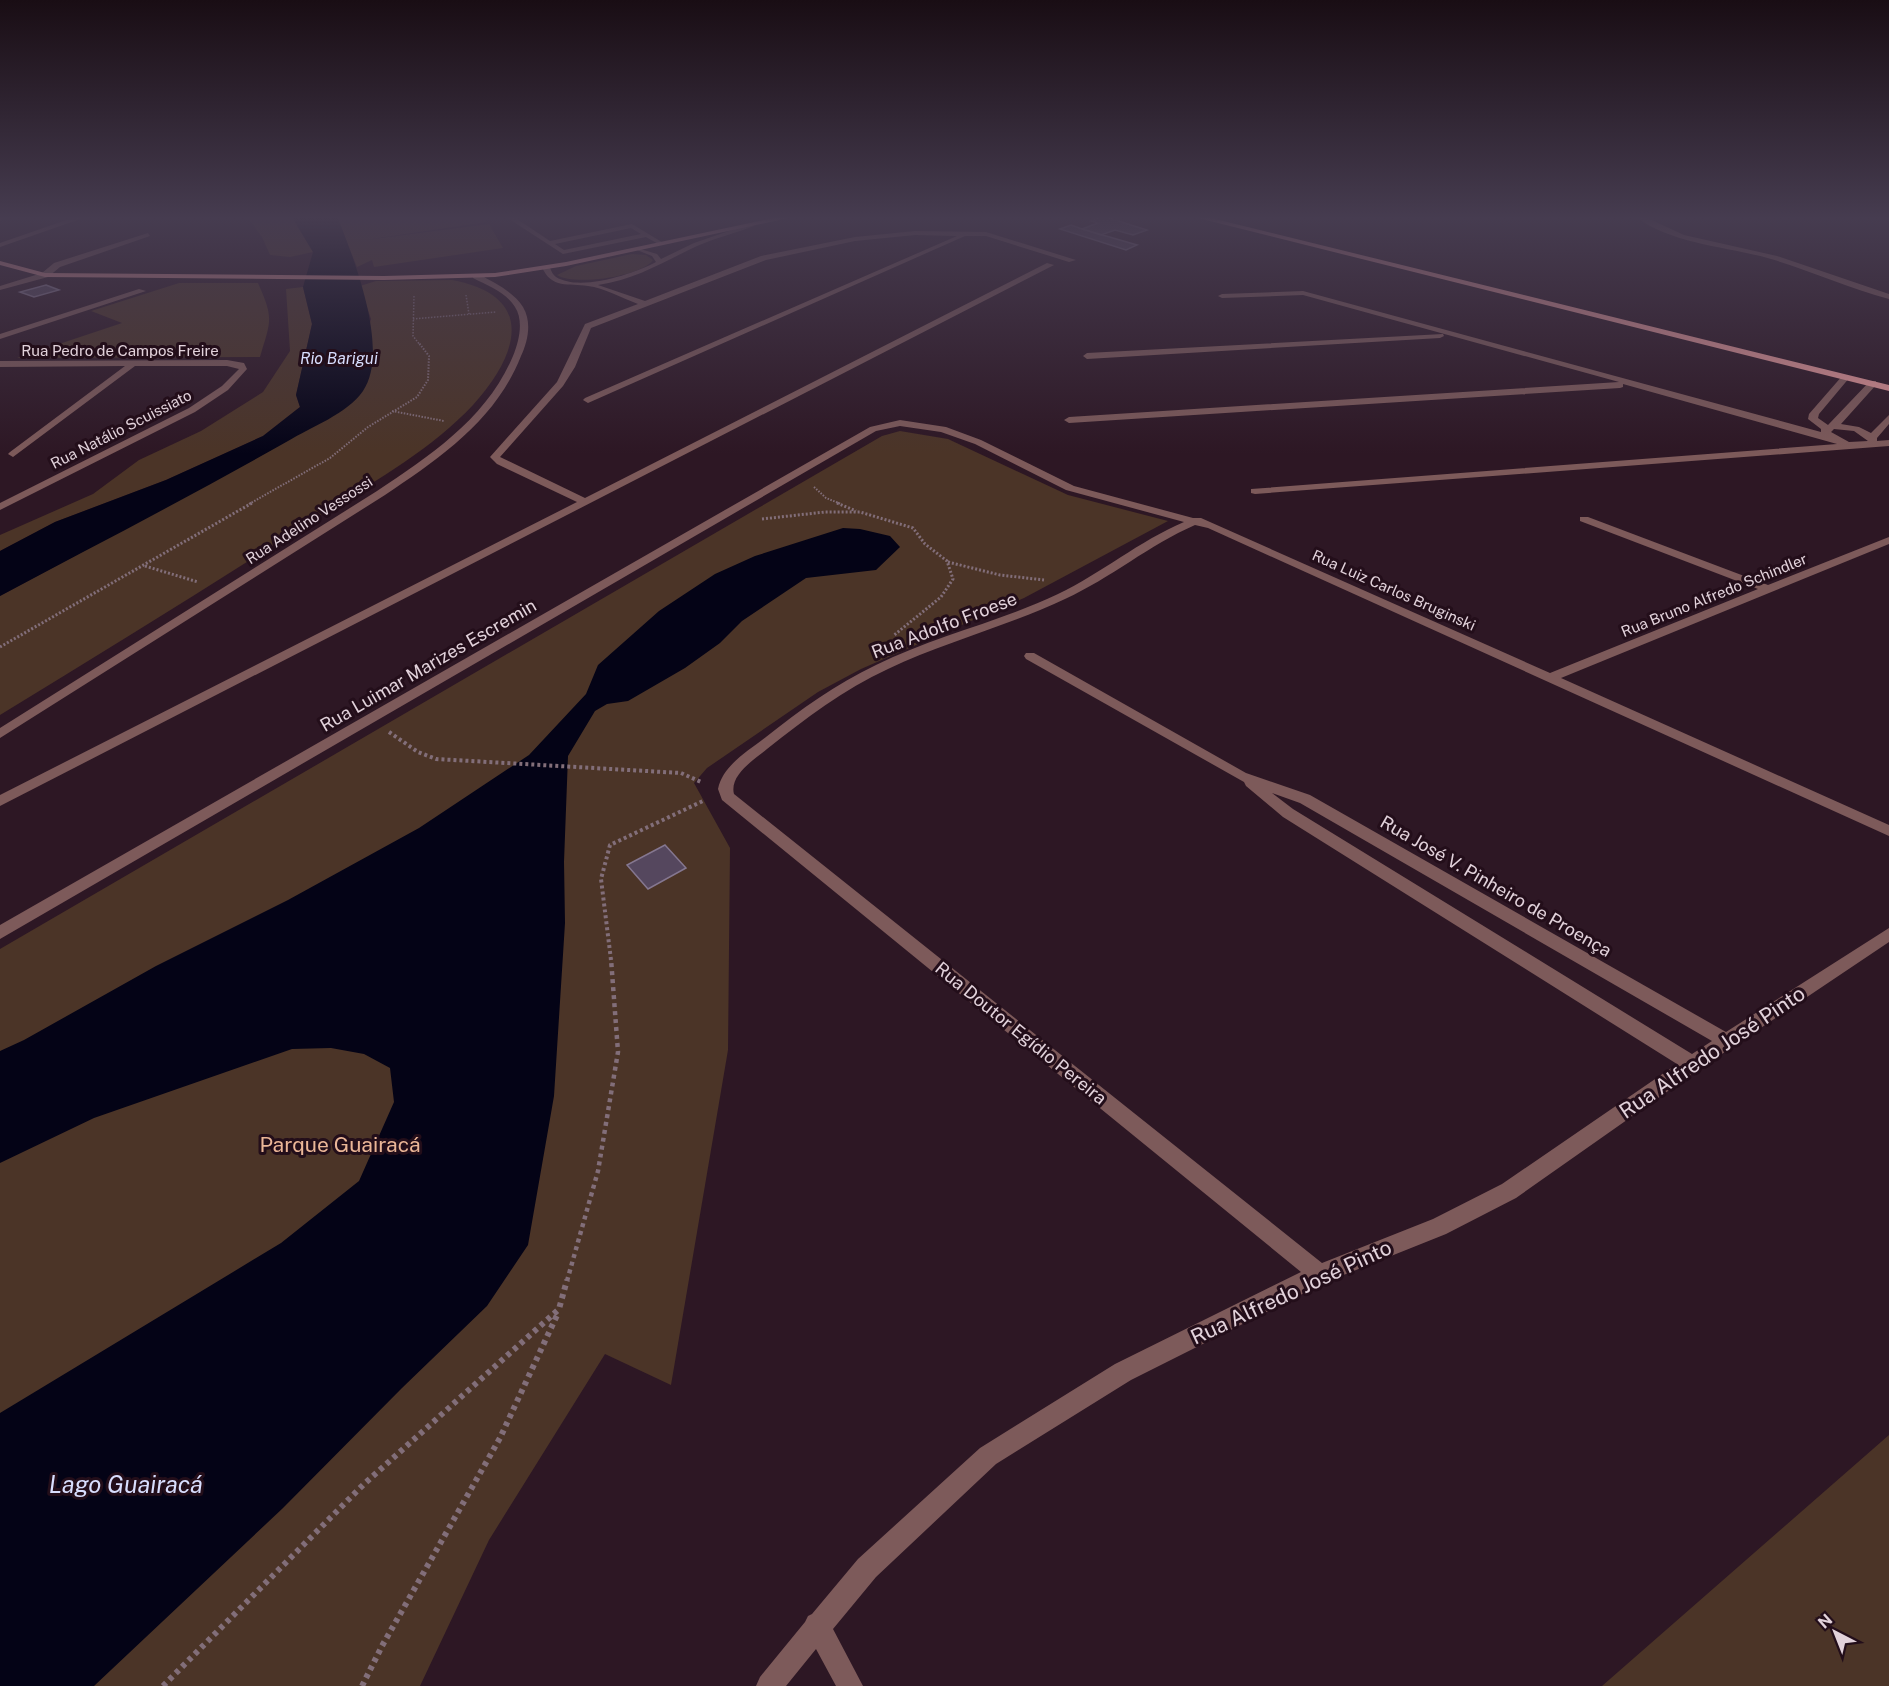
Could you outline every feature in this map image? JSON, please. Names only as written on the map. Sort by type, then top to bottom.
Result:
[{"type":"main road","points":[[1514,296],[1889,388]]},
{"type":"street","points":[[0,337],[128,296]]},
{"type":"street","points":[[509,296],[521,310]]},
{"type":"street","points":[[621,296],[645,304]]},
{"type":"street","points":[[585,502],[500,462],[495,457],[564,380],[578,352],[584,328],[666,296]]},
{"type":"street","points":[[588,400],[825,296]]},
{"type":"street","points":[[0,801],[990,296]]},
{"type":"street","points":[[1222,296],[1231,296]]},
{"type":"street","points":[[1312,296],[1851,445],[1868,441],[1889,418]]},
{"type":"street","name":"Rua Adelino Vessossi","points":[[0,734],[406,476],[469,426],[495,398],[513,369],[523,337],[521,310]]},
{"type":"street","points":[[1087,356],[1454,335]]},
{"type":"street","points":[[0,375],[18,363]]},
{"type":"street","points":[[12,454],[134,363]]},
{"type":"street","name":"Rua Pedro de Campos Freire","points":[[0,364],[227,363],[241,365]]},
{"type":"street","name":"Rua Natálio Scuissiato","points":[[0,507],[211,399],[241,372],[243,369],[241,365]]},
{"type":"street","points":[[1846,377],[1814,414],[1813,419],[1830,427],[1856,429],[1868,441]]},
{"type":"street","points":[[1832,438],[1826,433],[1830,427],[1873,383]]},
{"type":"street","points":[[1069,420],[1635,384]]},
{"type":"street","name":"Rua Luiz Carlos Bruginski","points":[[873,429],[900,423],[943,429],[978,442],[1070,488],[1197,520],[1889,831]]},
{"type":"street","name":"Rua Luimar Marizes Escremin","points":[[0,933],[873,429]]},
{"type":"street","points":[[1255,491],[1868,441],[1889,443]]},
{"type":"street","points":[[1584,519],[1768,589]]},
{"type":"street","name":"Rua Adolfo Froese","points":[[724,791],[726,783],[734,772],[753,753],[814,707],[853,682],[921,651],[1009,620],[1089,582],[1156,539],[1197,520]]},
{"type":"street","name":"Rua Bruno Alfredo Schindler","points":[[1550,678],[1889,540]]},
{"type":"street","name":"Rua José V. Pinheiro de Proença","points":[[1030,656],[1241,776],[1288,813],[1692,1064]]},
{"type":"street","name":"Rua José V. Pinheiro de Proença","points":[[1241,776],[1305,799],[1727,1041]]},
{"type":"street","name":"Rua Doutor Egídio Pereira","points":[[724,791],[727,796],[1320,1274]]},
{"type":"street","name":"Rua Alfredo José Pinto","points":[[769,1686],[817,1625],[867,1568],[988,1456],[1123,1372],[1320,1274],[1439,1227],[1509,1191],[1692,1064],[1889,934]]},
{"type":"street","points":[[817,1625],[850,1686]]},
{"type":"path","points":[[0,647],[330,458],[392,411],[417,397],[428,381],[429,356],[413,336],[414,296]]},
{"type":"path","points":[[413,319],[521,310]]},
{"type":"path","points":[[392,411],[469,426]]},
{"type":"path","points":[[800,471],[826,498],[860,512],[913,528],[925,544],[947,561],[1035,580],[1089,582]]},
{"type":"path","points":[[716,520],[860,512]]},
{"type":"path","points":[[891,639],[898,630],[941,597],[953,579],[947,561]]},
{"type":"path","points":[[144,566],[228,590]]},
{"type":"path","points":[[370,719],[418,752],[436,759],[681,773],[724,791]]},
{"type":"path","points":[[362,1686],[382,1646],[500,1438],[559,1309],[598,1171],[618,1052],[609,931],[602,879],[610,845],[724,791]]},
{"type":"path","points":[[164,1686],[363,1485],[559,1309]]},
{"type":"green space","points":[[139,296],[263,296],[269,312],[269,320],[260,357],[17,358],[122,323],[91,311]]},
{"type":"green space","points":[[286,296],[305,296],[312,324],[296,395],[300,407],[263,436],[166,480],[55,522],[0,551],[0,535],[93,494],[139,460],[201,431],[263,392],[290,351]]},
{"type":"green space","points":[[363,296],[492,296],[498,299],[508,313],[512,329],[509,347],[489,386],[455,423],[436,439],[373,483],[0,715],[0,596],[253,460],[346,407],[371,319]]},
{"type":"green space","name":"Parque Guairacá","points":[[900,431],[948,439],[1068,495],[1168,521],[1024,598],[861,669],[818,692],[707,768],[694,783],[730,848],[728,1050],[671,1385],[605,1354],[489,1540],[420,1686],[0,1686],[0,949],[882,436]]},
{"type":"green space","points":[[1889,1435],[1889,1686],[1602,1686]]},
{"type":"water","name":"Rio Barigui","points":[[305,296],[364,296],[373,353],[370,374],[363,391],[348,407],[0,596],[0,551],[55,522],[166,480],[263,436],[300,407],[296,395],[312,324]]},
{"type":"water","name":"Lago Guairacá","points":[[843,528],[860,529],[890,536],[900,547],[876,570],[806,578],[742,621],[720,643],[685,668],[628,701],[607,704],[595,711],[568,756],[564,862],[565,923],[554,1096],[528,1245],[487,1306],[283,1508],[94,1686],[0,1686],[0,1413],[281,1243],[359,1181],[394,1102],[390,1068],[364,1054],[331,1048],[292,1049],[94,1118],[0,1163],[0,1051],[24,1040],[156,966],[288,900],[419,828],[529,755],[586,694],[598,665],[659,611],[715,574],[755,556]]},
{"type":"building","points":[[665,845],[686,868],[648,889],[627,865]]}]
